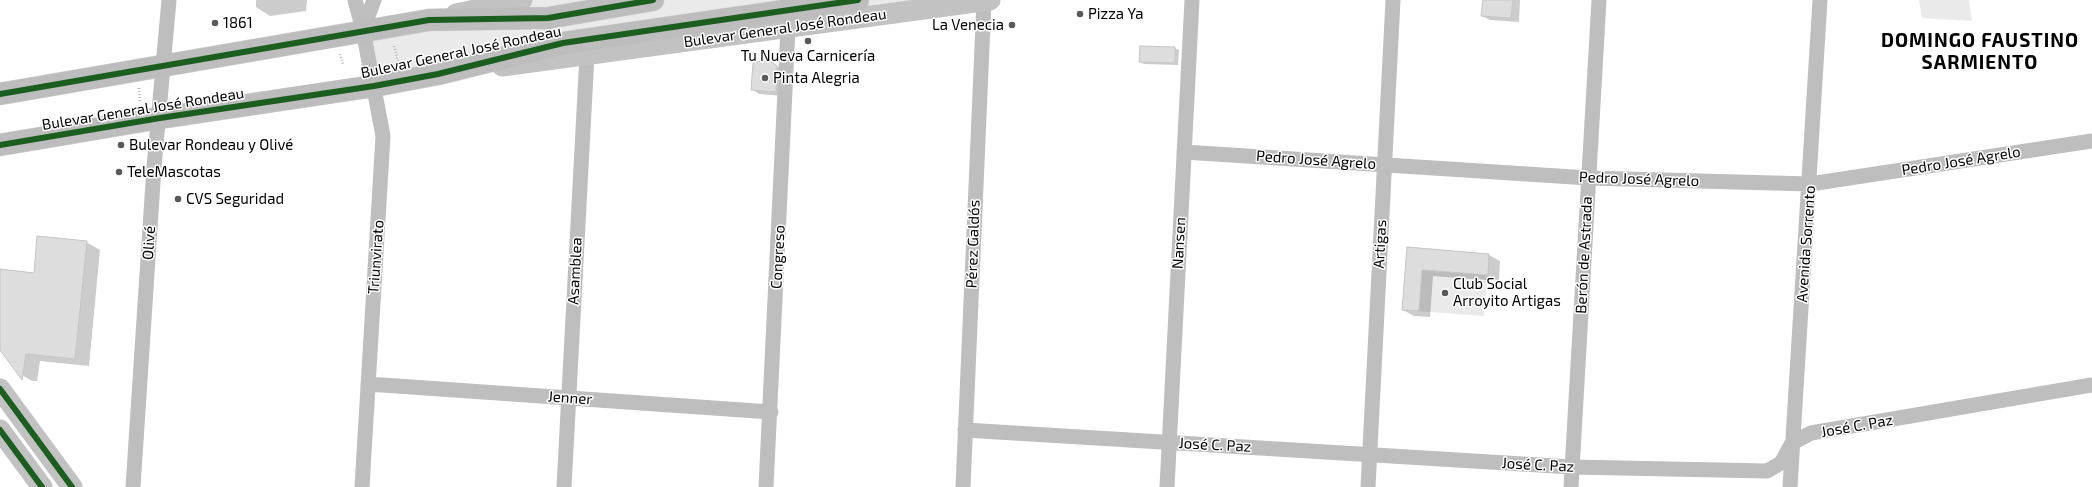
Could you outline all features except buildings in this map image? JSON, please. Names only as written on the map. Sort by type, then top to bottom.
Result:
[{"type":"main road","name":"Bulevar General José Rondeau","points":[[0,94],[163,67],[363,30],[429,20],[522,0]]},
{"type":"main road","name":"Bulevar General José Rondeau","points":[[429,20],[548,18],[653,0]]},
{"type":"main road","name":"Bulevar General José Rondeau","points":[[0,145],[160,118],[374,86],[438,74],[563,43],[858,0]]},
{"type":"main road","name":"Bulevar General José Rondeau","points":[[438,74],[587,56],[987,0]]},
{"type":"main road","points":[[0,389],[72,487]]},
{"type":"main road","points":[[0,430],[42,487]]},
{"type":"street","name":"Olivé","points":[[133,487],[154,167],[160,118],[169,0]]},
{"type":"street","name":"Triunvirato","points":[[355,0],[363,30],[384,136],[362,487]]},
{"type":"street","points":[[363,30],[374,0]]},
{"type":"street","name":"Pérez Galdós","points":[[963,487],[987,0]]},
{"type":"street","name":"Nansen","points":[[1167,487],[1192,0]]},
{"type":"street","name":"Artigas","points":[[1368,487],[1392,0]]},
{"type":"street","name":"Berón de Astrada","points":[[1570,487],[1599,0]]},
{"type":"street","name":"Avenida Sorrento","points":[[1790,487],[1810,184],[1820,0]]},
{"type":"street","name":"Congreso","points":[[766,487],[771,412],[788,28]]},
{"type":"street","name":"Asamblea","points":[[564,487],[587,56]]},
{"type":"street","name":"Pedro José Agrelo","points":[[1184,152],[1589,178],[1810,184],[2092,141]]},
{"type":"street","name":"Jenner","points":[[368,384],[771,412]]},
{"type":"street","name":"José C. Paz","points":[[965,430],[1572,467],[1767,471],[1781,462],[1792,443],[1811,433],[2092,386]]},
{"type":"path","points":[[393,41],[398,62]]},
{"type":"path","points":[[139,83],[140,105]]},
{"type":"shaded area","points":[[522,0],[990,0],[374,86],[363,30]]},
{"type":"shaded area","points":[[1919,0],[1969,0],[1972,21],[1922,18]]},
{"type":"shaded area","name":"Club Social Arroyito Artigas","points":[[1407,247],[1489,254],[1484,316],[1402,310]]},
{"type":"cycle path","points":[[0,94],[429,20],[548,18],[653,0]]},
{"type":"cycle path","points":[[0,145],[160,118],[374,86],[438,74],[563,43],[858,0]]},
{"type":"cycle path","points":[[0,389],[72,487]]},
{"type":"cycle path","points":[[0,430],[42,487]]},
{"type":"place","name":"Pizza Ya","points":[[1080,14]]},
{"type":"place","name":"1861","points":[[215,23]]},
{"type":"place","name":"La Venecia","points":[[1012,25]]},
{"type":"place","name":"Tu Nueva Carnicería","points":[[808,41]]},
{"type":"place","name":"Pinta Alegria","points":[[765,78]]},
{"type":"place","name":"Bulevar Rondeau y Olivé","points":[[121,145]]},
{"type":"place","name":"TeleMascotas","points":[[119,172]]},
{"type":"place","name":"CVS Seguridad","points":[[178,199]]},
{"type":"place","name":"Club Social Arroyito Artigas","points":[[1445,293]]},
{"type":"district","name":"DOMINGO FAUSTINO SARMIENTO","points":[[1980,52]]}]
